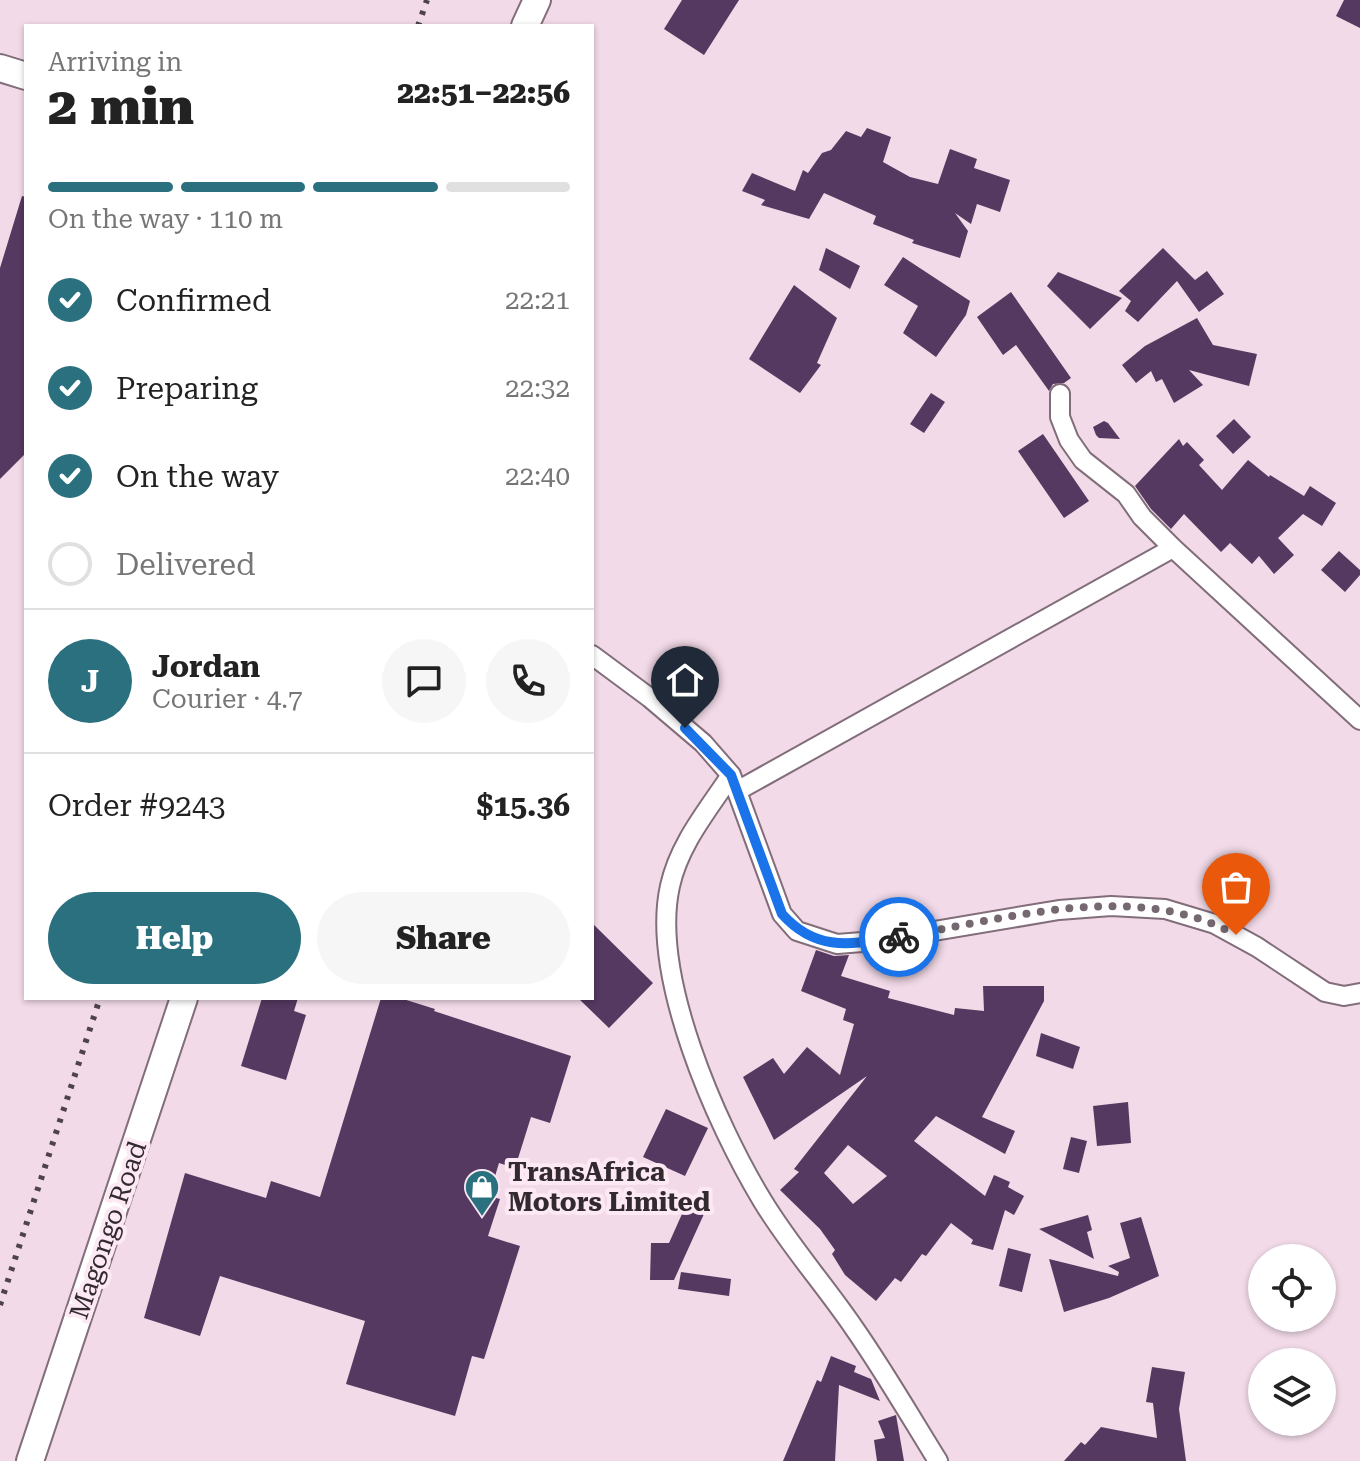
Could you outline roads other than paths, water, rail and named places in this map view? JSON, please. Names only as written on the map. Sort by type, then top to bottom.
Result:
[{"type":"street","points":[[526,24],[537,0]]},
{"type":"street","points":[[0,68],[24,75]]},
{"type":"street","points":[[1060,394],[1060,417],[1069,440],[1083,460],[1126,494],[1142,517],[1173,548],[1360,720]]},
{"type":"street","points":[[938,1461],[875,1359],[762,1200],[722,1123],[687,1034],[674,983],[665,924],[670,885],[686,843],[734,783],[1173,548]]},
{"type":"street","points":[[594,656],[692,734],[734,783],[782,914],[797,931],[815,939],[837,944],[875,941],[1059,910],[1111,906],[1165,909],[1215,924],[1257,947],[1325,992],[1344,996],[1360,993]]},
{"type":"street","name":"Magongo Road","points":[[30,1461],[183,1000]]},
{"type":"railway","points":[[419,24],[427,0]]},
{"type":"railway","points":[[0,1305],[99,1000]]},
{"type":"place","name":"TransAfrica Motors Limited","points":[[482,1218]]}]
